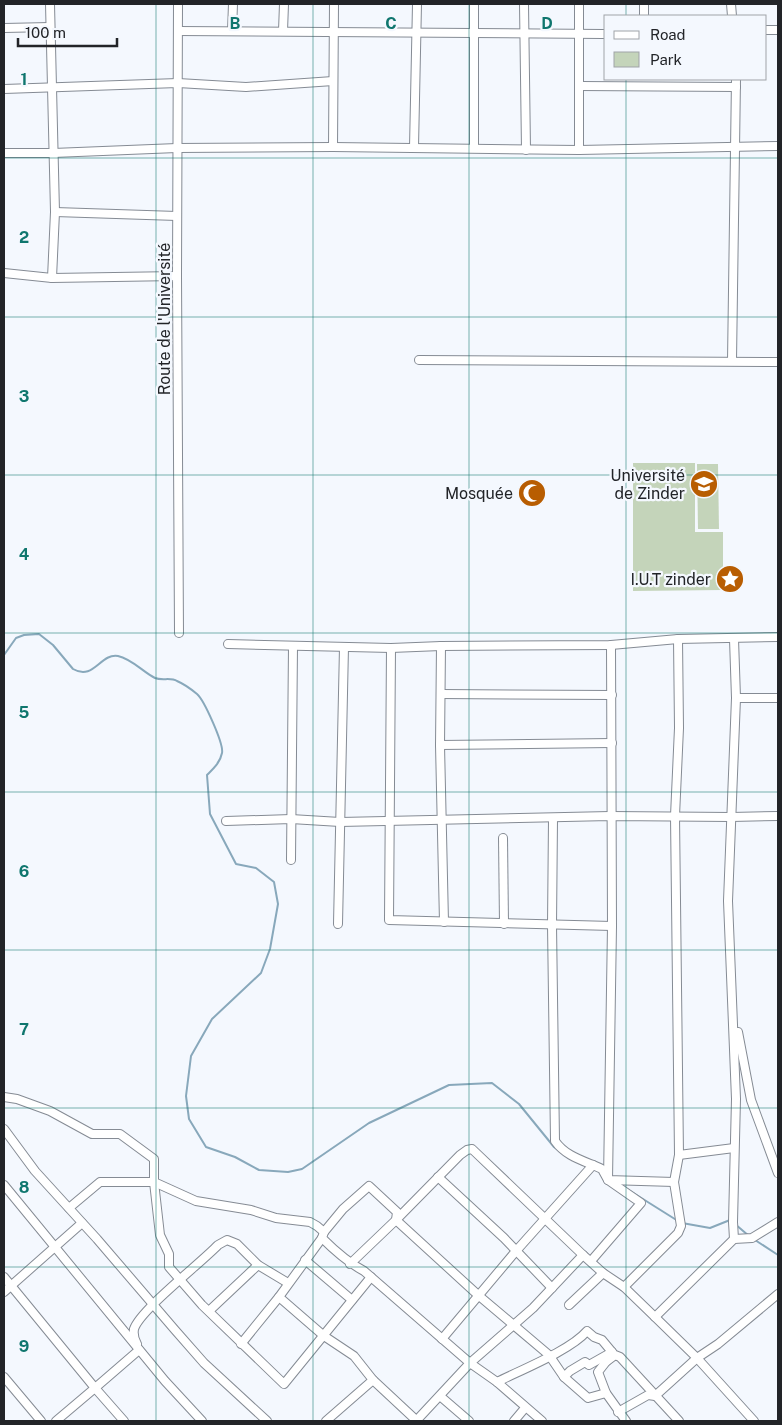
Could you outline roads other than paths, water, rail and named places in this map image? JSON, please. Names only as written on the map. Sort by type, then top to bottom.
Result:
[{"type":"street","points":[[50,4],[55,212],[52,278]]},
{"type":"street","name":"Route de l'Université","points":[[178,4],[179,633]]},
{"type":"street","points":[[232,31],[233,4]]},
{"type":"street","points":[[284,4],[284,31]]},
{"type":"street","points":[[332,146],[334,4]]},
{"type":"street","points":[[414,147],[417,4]]},
{"type":"street","points":[[474,4],[474,148]]},
{"type":"street","points":[[524,4],[526,150]]},
{"type":"street","points":[[580,4],[580,150]]},
{"type":"street","points":[[4,28],[50,27]]},
{"type":"street","points":[[178,31],[604,34]]},
{"type":"street","points":[[4,89],[178,83],[246,87],[333,81]]},
{"type":"street","points":[[580,86],[736,83],[732,362]]},
{"type":"street","points":[[4,152],[53,153],[177,148],[332,146],[580,150],[778,146]]},
{"type":"street","points":[[55,212],[177,216]]},
{"type":"street","points":[[4,273],[52,278],[177,276]]},
{"type":"street","points":[[419,360],[778,362]]},
{"type":"street","points":[[228,644],[391,648],[611,645],[678,639],[778,637]]},
{"type":"street","points":[[624,1287],[678,1233],[681,1222],[674,1182],[679,1155],[675,816],[679,728],[678,639]]},
{"type":"street","points":[[734,639],[736,698],[730,817],[728,936],[733,1005],[736,1099],[734,1239]]},
{"type":"street","points":[[608,1180],[612,926],[610,816],[612,744],[611,645]]},
{"type":"street","points":[[291,860],[293,646]]},
{"type":"street","points":[[441,646],[440,745],[444,922]]},
{"type":"street","points":[[338,924],[344,647]]},
{"type":"street","points":[[391,648],[389,920],[612,926]]},
{"type":"street","points":[[441,694],[612,695]]},
{"type":"street","points":[[736,698],[778,698]]},
{"type":"street","points":[[440,745],[612,744]]},
{"type":"street","points":[[226,821],[291,819],[389,822],[441,819],[610,816],[778,816]]},
{"type":"street","points":[[553,818],[552,925],[555,1141],[559,1148],[574,1158],[602,1169],[608,1180],[641,1203],[591,1261]]},
{"type":"street","points":[[503,838],[504,924]]},
{"type":"street","points":[[733,1005],[750,1100],[778,1173]]},
{"type":"street","points":[[4,1097],[17,1099],[50,1111],[92,1134],[120,1134],[154,1159],[154,1182],[160,1235],[169,1254],[169,1266],[241,1344],[284,1384],[371,1277]]},
{"type":"street","points":[[4,1129],[35,1171],[204,1363],[267,1421]]},
{"type":"street","points":[[679,1155],[734,1148]]},
{"type":"street","points":[[350,1264],[460,1155],[467,1150],[472,1150],[583,1255],[624,1287],[697,1358],[754,1421]]},
{"type":"street","points":[[442,1338],[516,1251],[594,1165]]},
{"type":"street","points":[[438,1177],[552,1288]]},
{"type":"street","points":[[608,1180],[674,1182]]},
{"type":"street","points":[[69,1208],[100,1182],[154,1182],[196,1201],[252,1210],[276,1218],[310,1222],[318,1226],[323,1235],[350,1264],[364,1271],[470,1363],[497,1382],[542,1421]]},
{"type":"street","points":[[4,1185],[139,1350],[202,1421]]},
{"type":"street","points":[[241,1344],[279,1296],[343,1208],[369,1186],[397,1212],[396,1220]]},
{"type":"street","points":[[396,1220],[478,1295],[524,1332],[549,1356],[564,1378],[588,1398],[606,1393]]},
{"type":"street","points":[[655,1317],[734,1239],[752,1238],[778,1222]]},
{"type":"street","points":[[4,1292],[82,1223]]},
{"type":"street","points":[[139,1350],[133,1336],[134,1328],[180,1280],[218,1245],[228,1240],[237,1244],[258,1265],[288,1283]]},
{"type":"street","points":[[279,1296],[324,1336],[354,1356],[373,1380],[416,1421],[470,1363],[533,1308],[583,1255]]},
{"type":"street","points":[[305,1260],[352,1300]]},
{"type":"street","points":[[209,1311],[258,1265]]},
{"type":"street","points":[[569,1305],[604,1273]]},
{"type":"street","points":[[4,1277],[124,1421]]},
{"type":"street","points":[[655,1396],[697,1358],[718,1344],[778,1294]]},
{"type":"street","points":[[497,1382],[568,1346],[587,1331],[594,1337],[602,1340],[612,1352]]},
{"type":"street","points":[[56,1421],[139,1350]]},
{"type":"street","points":[[612,1352],[598,1372],[606,1393],[626,1421]]},
{"type":"street","points":[[564,1378],[570,1371],[585,1362],[589,1365],[612,1352]]},
{"type":"street","points":[[607,1361],[615,1355],[620,1356],[679,1421]]},
{"type":"street","points":[[4,1377],[41,1421]]},
{"type":"street","points":[[326,1421],[373,1380]]},
{"type":"street","points":[[618,1412],[648,1395],[655,1396]]},
{"type":"street","points":[[440,1396],[469,1421]]},
{"type":"street","points":[[514,1421],[525,1408]]},
{"type":"waterway","points":[[4,655],[16,638],[24,635],[39,634],[53,645],[73,669],[80,672],[92,669],[106,658],[118,656],[133,663],[155,678],[175,680],[185,685],[197,694],[213,722],[222,753],[218,763],[207,775],[210,814],[236,864],[256,868],[274,882],[278,904],[270,949],[261,973],[212,1019],[191,1056],[186,1096],[189,1119],[206,1147],[235,1157],[259,1170],[288,1172],[302,1169],[369,1123],[449,1085],[492,1083],[519,1104],[558,1150]]},
{"type":"waterway","points":[[627,1189],[678,1221]]},
{"type":"waterway","points":[[682,1223],[710,1228],[730,1220]]},
{"type":"waterway","points":[[735,1224],[749,1236]]},
{"type":"waterway","points":[[755,1240],[778,1255]]},
{"type":"place","name":"Université de Zinder","points":[[704,484]]},
{"type":"place","name":"Mosquée","points":[[532,493]]},
{"type":"place","name":"I.U.T zinder","points":[[730,579]]}]
